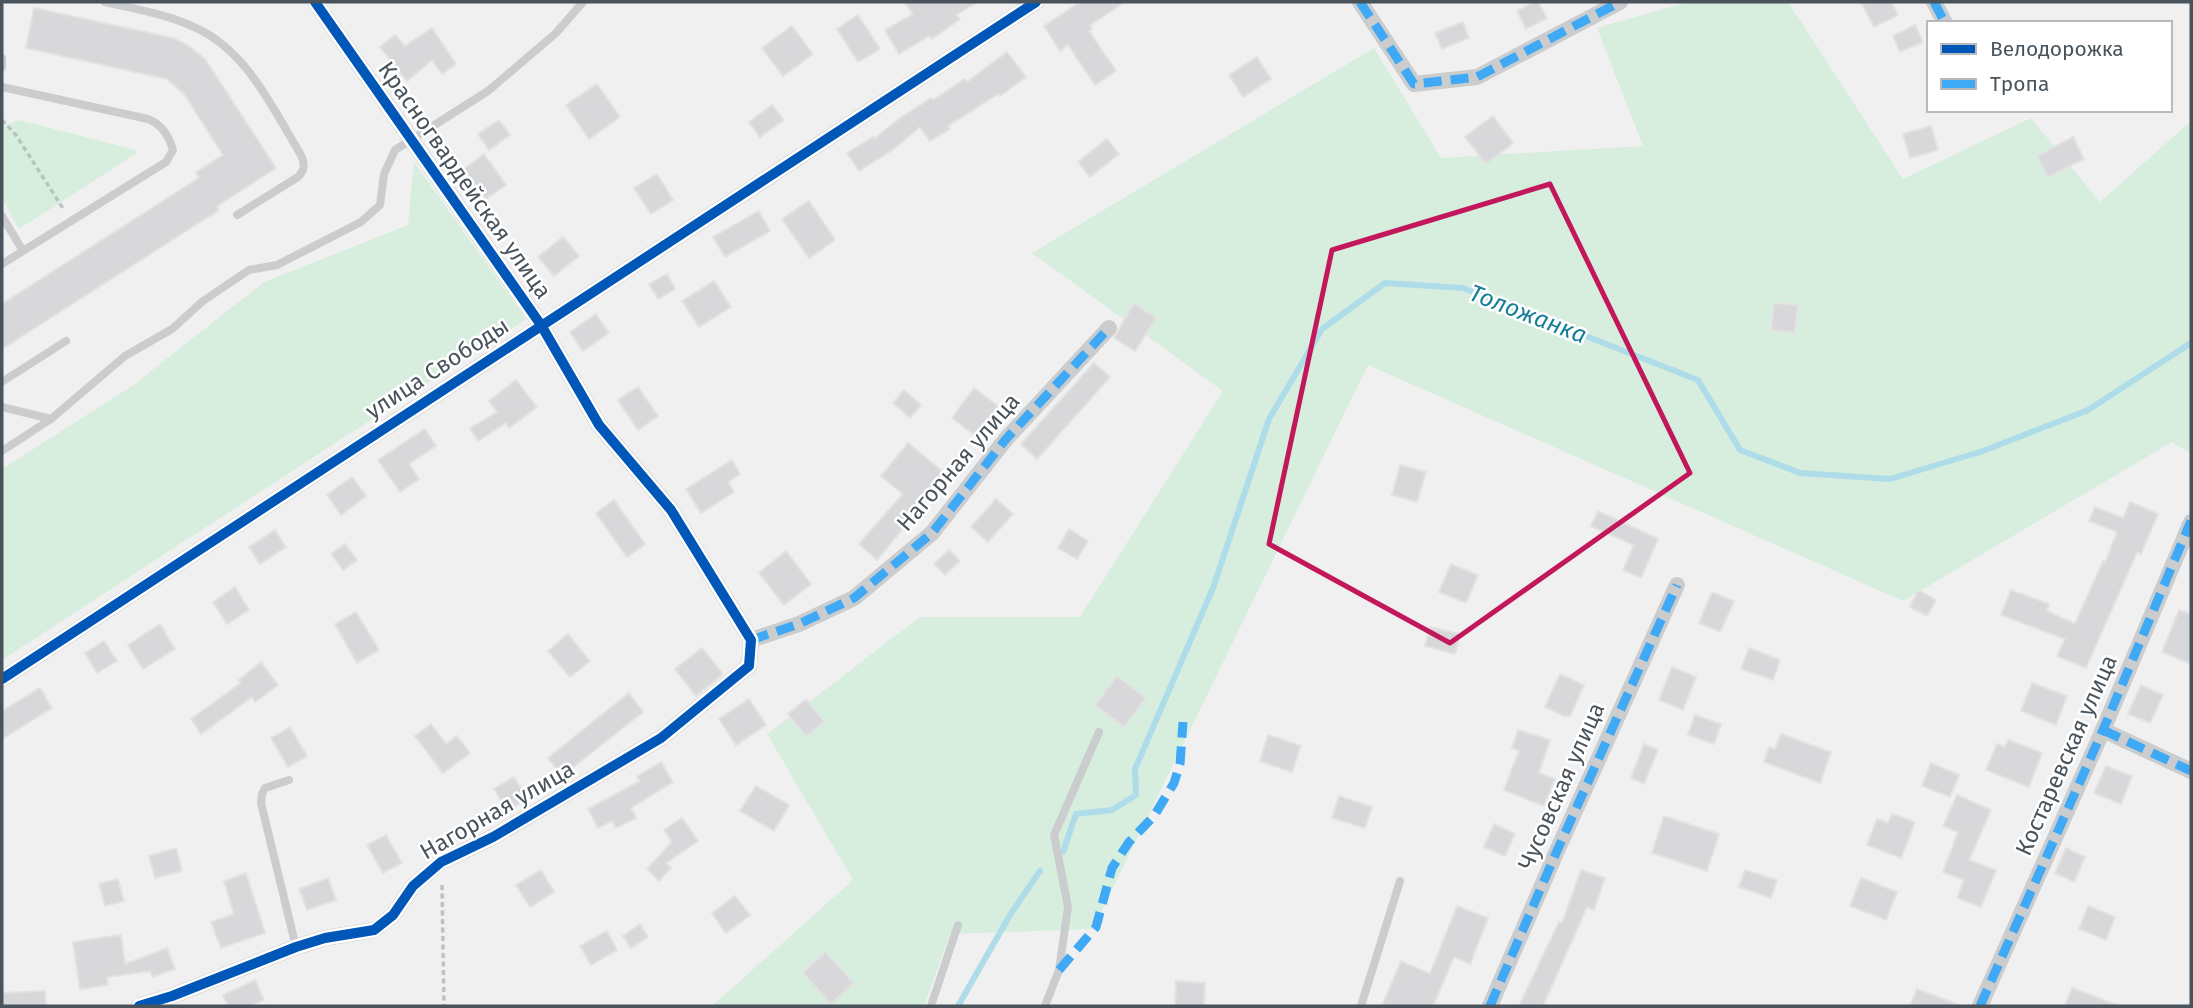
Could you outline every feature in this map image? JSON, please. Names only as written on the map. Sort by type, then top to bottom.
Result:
[{"type":"street","name":"Красногвардейская улица","points":[[315,2],[541,325],[599,425],[671,510],[751,640]]},
{"type":"street","name":"улица Свободы","points":[[2,679],[1036,2]]},
{"type":"street","points":[[1360,2],[1414,85],[1478,77],[1620,2]]},
{"type":"street","points":[[1934,2],[1944,21]]},
{"type":"street","name":"Нагорная улица","points":[[139,1006],[172,996],[296,947],[325,938],[374,930],[393,915],[413,886],[441,862],[493,837],[661,738],[750,666],[751,640],[799,624],[853,598],[932,533],[1006,439],[1109,328]]},
{"type":"street","name":"Костаревская улица","points":[[1980,1006],[2103,730],[2191,522]]},
{"type":"street","name":"Чусовская улица","points":[[1490,1006],[1677,585]]},
{"type":"street","points":[[2103,730],[2191,771]]},
{"type":"lane","points":[[105,2],[171,18],[197,28],[224,46],[251,73],[287,131],[305,163],[303,173],[237,215]]},
{"type":"lane","points":[[2,451],[51,419],[125,356],[172,329],[203,302],[249,270],[277,265],[361,222],[380,205],[384,174],[395,150],[488,91],[556,33],[583,2]]},
{"type":"lane","points":[[2,58],[2,67]]},
{"type":"lane","points":[[2,87],[148,119],[156,122],[171,142],[173,150],[166,162],[2,264]]},
{"type":"lane","points":[[2,216],[23,251]]},
{"type":"lane","points":[[2,382],[66,341]]},
{"type":"lane","points":[[2,407],[51,419]]},
{"type":"lane","points":[[1045,1006],[1059,970],[1068,907],[1054,835],[1099,732]]},
{"type":"lane","points":[[289,780],[265,788],[261,803],[296,947]]},
{"type":"lane","points":[[1361,1006],[1400,881]]},
{"type":"lane","points":[[931,1006],[958,925]]},
{"type":"path","points":[[2,120],[16,135],[71,221]]},
{"type":"path","points":[[441,862],[444,1006]]},
{"type":"highlighted area","points":[[1550,184],[1690,473],[1450,643],[1269,544],[1332,250]]},
{"type":"green space","points":[[1688,2],[1788,2],[1903,179],[2031,118],[2100,202],[2191,121],[2191,454],[2172,442],[1903,601],[1368,365],[1093,929],[950,934],[924,1006],[712,1006],[853,880],[767,734],[920,617],[1080,617],[1223,391],[1032,253],[1374,48],[1441,158],[1643,146],[1597,28]]},
{"type":"green space","points":[[19,120],[136,150],[137,153],[19,229],[2,198],[2,126]]},
{"type":"green space","points":[[414,162],[526,319],[2,660],[2,469],[132,386],[264,282],[408,225]]},
{"type":"building","points":[[904,2],[977,2],[956,15],[960,19],[932,39],[929,36],[899,54],[885,30],[913,14]]},
{"type":"building","points":[[1080,2],[1125,2],[1090,25],[1092,29],[1089,31],[1116,71],[1095,85],[1068,45],[1060,51],[1044,26]]},
{"type":"building","points":[[1538,2],[1547,18],[1526,29],[1517,11]]},
{"type":"building","points":[[1861,2],[1891,2],[1898,15],[1874,27]]},
{"type":"building","points":[[34,8],[173,38],[189,46],[205,59],[276,168],[217,206],[219,210],[2,349],[2,304],[199,178],[196,172],[223,155],[184,94],[167,79],[26,48]]},
{"type":"building","points":[[858,15],[880,49],[858,62],[837,29]]},
{"type":"building","points":[[1463,22],[1469,38],[1442,49],[1435,33]]},
{"type":"building","points":[[1915,25],[1923,42],[1900,52],[1893,36]]},
{"type":"building","points":[[792,26],[813,54],[783,76],[762,48]]},
{"type":"building","points":[[432,28],[456,64],[442,74],[432,60],[407,81],[380,47],[395,35],[405,46]]},
{"type":"building","points":[[1007,52],[1026,77],[1000,96],[998,94],[948,126],[950,129],[930,141],[920,127],[894,149],[859,171],[847,153],[873,137],[874,139],[931,98],[933,100],[965,79],[967,82]]},
{"type":"building","points":[[1257,57],[1271,79],[1243,97],[1229,75]]},
{"type":"building","points":[[597,84],[620,117],[589,139],[566,105]]},
{"type":"building","points":[[772,105],[784,120],[760,137],[749,122]]},
{"type":"building","points":[[1493,116],[1513,143],[1486,164],[1465,137]]},
{"type":"building","points":[[499,120],[510,135],[489,150],[478,134]]},
{"type":"building","points":[[1931,126],[1938,150],[1910,158],[1903,134]]},
{"type":"building","points":[[2073,137],[2084,159],[2048,177],[2037,156]]},
{"type":"building","points":[[1107,139],[1119,154],[1090,177],[1078,162]]},
{"type":"building","points":[[484,154],[506,185],[486,199],[464,169]]},
{"type":"building","points":[[657,174],[673,200],[651,214],[634,188]]},
{"type":"building","points":[[809,201],[835,240],[809,258],[782,219]]},
{"type":"building","points":[[759,211],[770,231],[725,257],[713,237]]},
{"type":"building","points":[[563,237],[579,256],[554,276],[538,257]]},
{"type":"building","points":[[667,274],[675,289],[658,299],[649,284]]},
{"type":"building","points":[[714,281],[731,307],[699,327],[682,301]]},
{"type":"building","points":[[1134,303],[1156,318],[1135,351],[1114,338]]},
{"type":"building","points":[[1774,303],[1798,305],[1795,333],[1771,330]]},
{"type":"building","points":[[596,314],[609,333],[583,351],[570,332]]},
{"type":"building","points":[[1094,363],[1110,377],[1037,459],[1021,444]]},
{"type":"building","points":[[516,380],[537,407],[509,428],[506,423],[478,441],[470,428],[497,412],[489,401]]},
{"type":"building","points":[[638,387],[658,416],[638,430],[618,400]]},
{"type":"building","points":[[974,388],[999,407],[977,437],[952,418]]},
{"type":"building","points":[[904,390],[921,405],[910,418],[893,403]]},
{"type":"building","points":[[425,429],[436,446],[409,464],[419,479],[400,492],[378,460]]},
{"type":"building","points":[[908,443],[947,475],[877,560],[859,544],[903,494],[881,476]]},
{"type":"building","points":[[732,460],[740,474],[728,482],[734,492],[701,513],[686,489]]},
{"type":"building","points":[[1400,465],[1426,472],[1417,502],[1392,495]]},
{"type":"building","points":[[352,477],[366,496],[341,515],[327,495]]},
{"type":"building","points":[[996,499],[1013,514],[988,542],[971,527]]},
{"type":"building","points":[[614,500],[645,544],[627,557],[596,513]]},
{"type":"building","points":[[2130,502],[2158,514],[2141,554],[2137,552],[2086,668],[2057,656],[2065,639],[2001,615],[2011,590],[2049,604],[2047,611],[2075,624],[2117,532],[2089,521],[2095,507],[2123,518]]},
{"type":"building","points":[[1598,511],[1658,539],[1641,578],[1623,570],[1634,545],[1591,526]]},
{"type":"building","points":[[1069,529],[1088,541],[1077,559],[1058,548]]},
{"type":"building","points":[[275,530],[286,547],[260,564],[249,547]]},
{"type":"building","points":[[345,544],[357,560],[343,570],[331,554]]},
{"type":"building","points":[[949,550],[960,561],[945,575],[934,564]]},
{"type":"building","points":[[786,551],[811,584],[784,605],[759,573]]},
{"type":"building","points":[[1451,564],[1478,575],[1466,603],[1439,592]]},
{"type":"building","points":[[235,587],[249,610],[227,624],[213,602]]},
{"type":"building","points":[[1918,590],[1936,600],[1927,616],[1910,607]]},
{"type":"building","points":[[1712,592],[1734,601],[1720,632],[1699,623]]},
{"type":"building","points":[[2179,610],[2191,614],[2191,664],[2162,652]]},
{"type":"building","points":[[356,612],[379,650],[357,663],[335,624]]},
{"type":"building","points":[[160,624],[175,649],[143,669],[128,645]]},
{"type":"building","points":[[1430,627],[1460,634],[1455,654],[1425,646]]},
{"type":"building","points":[[568,634],[590,661],[570,677],[548,651]]},
{"type":"building","points":[[104,641],[117,661],[97,673],[85,653]]},
{"type":"building","points":[[702,648],[723,674],[696,696],[675,669]]},
{"type":"building","points":[[1749,648],[1780,660],[1773,680],[1741,669]]},
{"type":"building","points":[[261,662],[278,685],[255,702],[252,697],[201,734],[191,719],[241,683],[239,680]]},
{"type":"building","points":[[1672,667],[1696,677],[1683,710],[1659,700]]},
{"type":"building","points":[[1560,674],[1584,685],[1570,716],[1545,707]]},
{"type":"building","points":[[1117,676],[1146,698],[1124,727],[1095,705]]},
{"type":"building","points":[[2032,683],[2067,696],[2056,725],[2021,711]]},
{"type":"building","points":[[2141,685],[2163,695],[2150,723],[2128,714]]},
{"type":"building","points":[[40,688],[52,708],[2,739],[2,711]]},
{"type":"building","points":[[629,693],[643,712],[562,776],[548,758]]},
{"type":"building","points":[[749,699],[766,725],[736,745],[719,719]]},
{"type":"building","points":[[806,699],[824,722],[806,736],[788,714]]},
{"type":"building","points":[[1695,715],[1721,724],[1714,744],[1688,735]]},
{"type":"building","points":[[431,724],[446,744],[457,736],[470,753],[443,773],[415,736]]},
{"type":"building","points":[[290,727],[307,756],[288,767],[271,738]]},
{"type":"building","points":[[1518,730],[1550,740],[1539,773],[1555,779],[1544,806],[1504,790],[1519,751],[1512,748]]},
{"type":"building","points":[[1781,734],[1831,752],[1820,783],[1764,762],[1769,747],[1775,749]]},
{"type":"building","points":[[1268,735],[1301,746],[1292,772],[1260,761]]},
{"type":"building","points":[[2008,740],[2042,753],[2029,787],[1986,770],[1997,744],[2005,747]]},
{"type":"building","points":[[1644,744],[1658,750],[1644,784],[1631,778]]},
{"type":"building","points":[[661,762],[673,782],[631,808],[636,818],[616,828],[612,821],[598,828],[588,809],[640,781],[637,776]]},
{"type":"building","points":[[1931,763],[1959,775],[1950,797],[1922,786]]},
{"type":"building","points":[[2106,766],[2132,776],[2121,804],[2094,793]]},
{"type":"building","points":[[514,777],[527,799],[507,811],[494,789]]},
{"type":"building","points":[[756,786],[789,805],[774,831],[740,811]]},
{"type":"building","points":[[1957,795],[1991,810],[1969,860],[1996,870],[1981,907],[1957,898],[1964,880],[1943,872],[1958,832],[1943,826]]},
{"type":"building","points":[[1339,796],[1372,807],[1365,828],[1332,818]]},
{"type":"building","points":[[1892,814],[1915,822],[1901,858],[1867,845],[1877,819],[1888,823]]},
{"type":"building","points":[[1664,816],[1719,834],[1707,871],[1652,853]]},
{"type":"building","points":[[682,818],[698,841],[666,863],[671,868],[659,881],[647,869],[672,842],[664,830]]},
{"type":"building","points":[[1494,824],[1515,834],[1505,856],[1484,847]]},
{"type":"building","points":[[386,835],[402,863],[383,873],[367,845]]},
{"type":"building","points":[[176,848],[182,871],[155,878],[149,856]]},
{"type":"building","points":[[2066,848],[2085,857],[2074,882],[2055,873]]},
{"type":"building","points":[[541,870],[554,892],[530,907],[516,885]]},
{"type":"building","points":[[1581,870],[1605,878],[1594,910],[1587,907],[1543,1006],[1519,1006],[1559,922],[1562,923]]},
{"type":"building","points":[[1745,870],[1777,880],[1771,898],[1739,887]]},
{"type":"building","points":[[246,873],[265,933],[221,948],[211,922],[234,914],[224,881]]},
{"type":"building","points":[[328,878],[336,900],[307,910],[299,889]]},
{"type":"building","points":[[1861,878],[1897,892],[1886,920],[1850,906]]},
{"type":"building","points":[[118,879],[124,901],[105,906],[99,884]]},
{"type":"building","points":[[735,896],[750,915],[726,933],[712,913]]},
{"type":"building","points":[[1457,906],[1488,918],[1470,964],[1454,957],[1433,1006],[1382,1006],[1401,961],[1430,974]]},
{"type":"building","points":[[2088,906],[2115,917],[2106,940],[2079,929]]},
{"type":"building","points":[[640,924],[648,937],[631,948],[623,936]]},
{"type":"building","points":[[607,931],[617,950],[591,965],[580,946]]},
{"type":"building","points":[[121,935],[125,964],[167,948],[175,969],[153,977],[150,971],[107,977],[108,985],[80,989],[73,942]]},
{"type":"building","points":[[825,952],[854,983],[831,1004],[803,973]]},
{"type":"building","points":[[255,980],[264,1000],[250,1006],[228,1006],[223,995]]},
{"type":"building","points":[[1176,981],[1205,983],[1204,1006],[1175,1006]]},
{"type":"building","points":[[2072,988],[2117,1005],[2065,1006]]},
{"type":"building","points":[[1917,989],[1959,1005],[1910,1006]]},
{"type":"building","points":[[45,991],[46,1006],[2,1006],[2,993]]},
{"type":"waterway","name":"Толожанка","points":[[1063,852],[1076,814],[1112,810],[1136,795],[1135,769],[1213,588],[1269,419],[1322,329],[1385,283],[1463,288],[1698,380],[1740,450],[1800,473],[1890,479],[1983,451],[2088,410],[2191,343]]},
{"type":"waterway","name":"Толожанка","points":[[958,1006],[1010,915],[1040,871]]},
{"type":"marked path","points":[[1360,2],[1414,84],[1477,77],[1620,2]]},
{"type":"marked path","points":[[1934,2],[1944,21]]},
{"type":"marked path","points":[[751,640],[799,624],[854,598],[932,533],[1006,439],[1109,328]]},
{"type":"marked path","points":[[1980,1006],[2103,730],[2191,521]]},
{"type":"marked path","points":[[1490,1006],[1677,585]]},
{"type":"marked path","points":[[1059,970],[1096,927],[1112,868],[1129,842],[1154,816],[1174,783],[1180,764],[1183,722]]},
{"type":"marked path","points":[[2103,730],[2191,771]]},
{"type":"cycle path","points":[[139,1006],[172,996],[296,947],[325,938],[374,930],[393,915],[413,886],[441,862],[493,837],[661,738],[749,666],[751,640],[671,510],[599,425],[541,325],[315,2]]},
{"type":"cycle path","points":[[2,679],[1036,2]]}]
